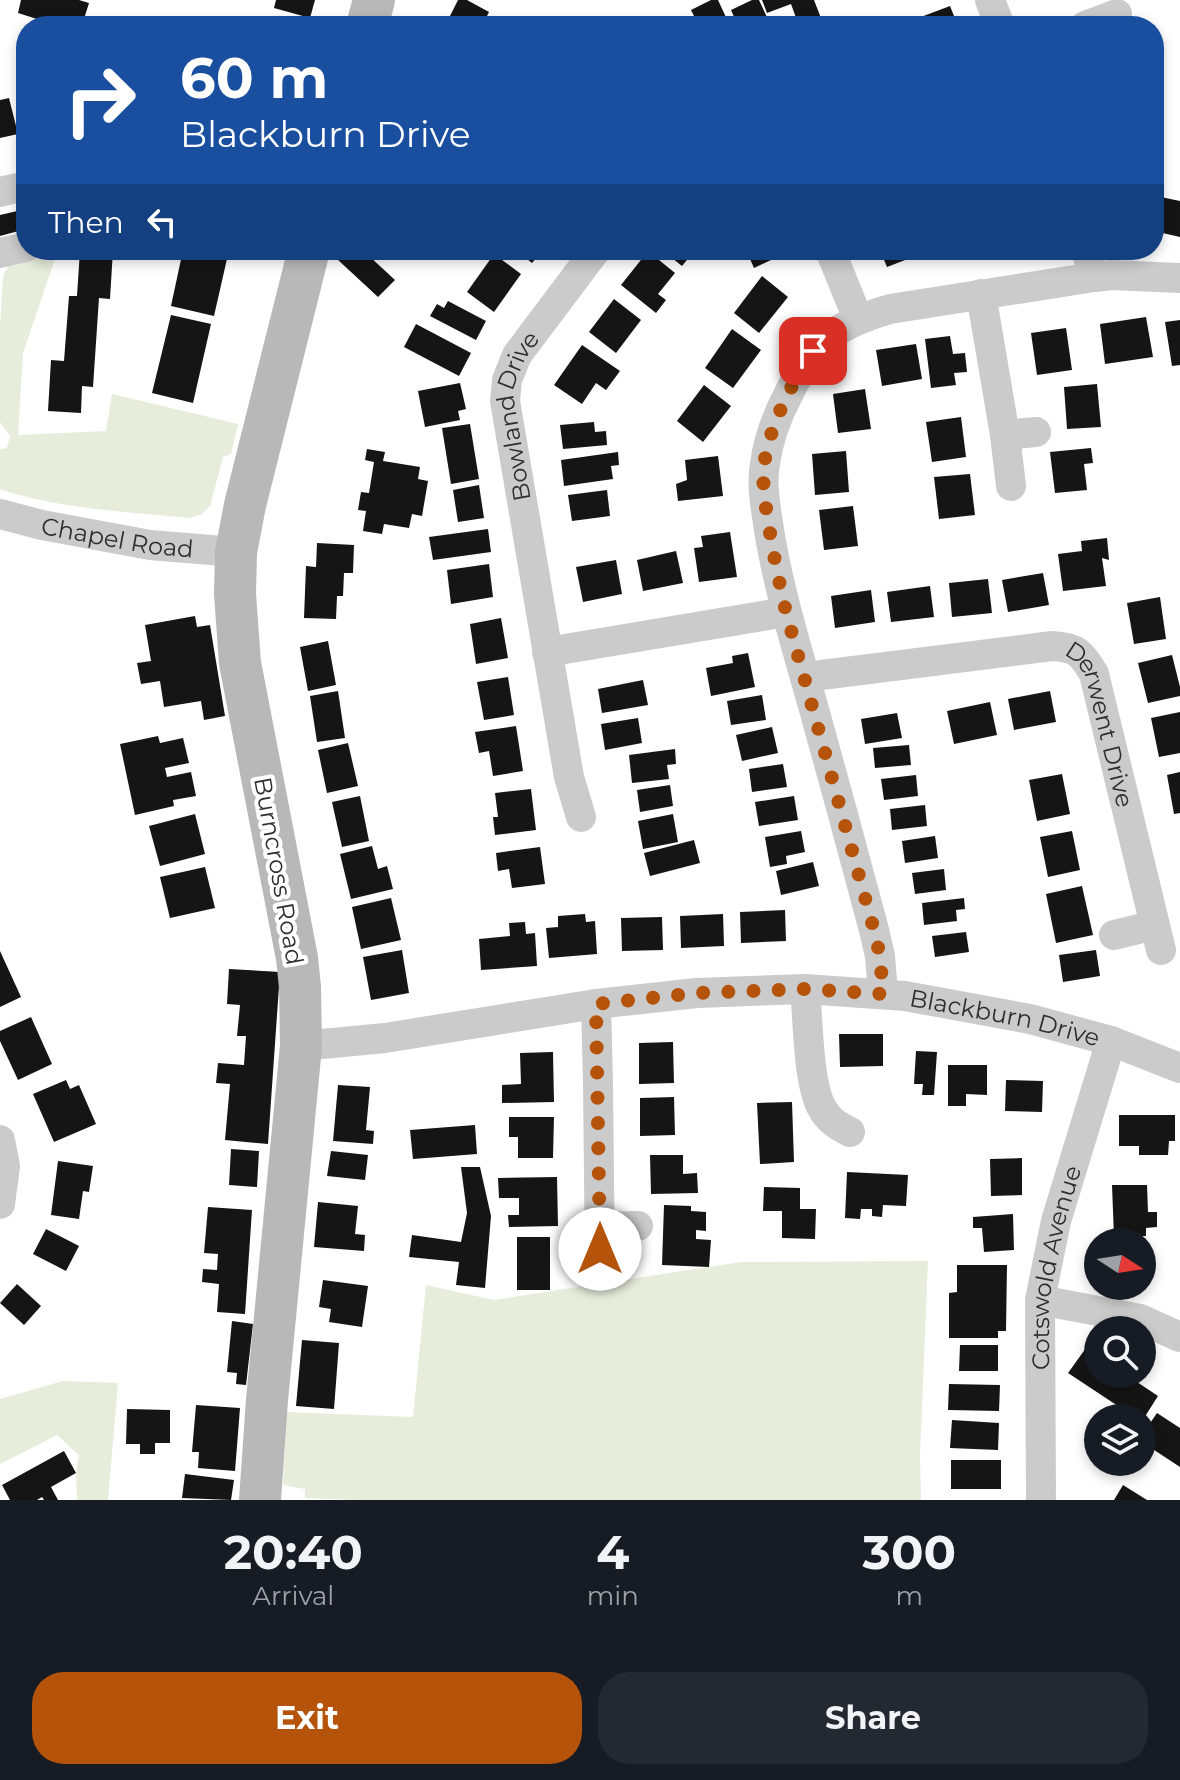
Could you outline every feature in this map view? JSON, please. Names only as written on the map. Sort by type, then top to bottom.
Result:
[{"type":"main road","name":"Burncross Road","points":[[260,1500],[301,1046],[300,987],[240,663],[235,594],[236,552],[306,260]]},
{"type":"street","points":[[1112,16],[1117,14]]},
{"type":"street","name":"Bowland Drive","points":[[581,817],[569,777],[505,401],[507,380],[517,355],[588,260]]},
{"type":"street","points":[[834,260],[858,319]]},
{"type":"street","points":[[883,994],[874,930],[775,567],[763,493],[764,465],[783,403],[813,351],[833,333],[858,319],[890,309],[981,294],[1090,264],[1112,275],[1180,278]]},
{"type":"street","points":[[981,294],[1011,486]]},
{"type":"street","points":[[1005,435],[1036,432]]},
{"type":"street","name":"Chapel Road","points":[[0,514],[150,545],[236,552]]},
{"type":"street","points":[[547,652],[786,612]]},
{"type":"street","name":"Derwent Drive","points":[[805,677],[1052,646],[1076,650],[1094,674],[1158,938],[1114,935]]},
{"type":"street","points":[[805,989],[815,1094],[822,1110],[835,1124],[850,1132]]},
{"type":"street","name":"Blackburn Drive","points":[[301,1046],[385,1038],[596,1004],[697,993],[805,989],[883,994],[1030,1019],[1111,1041],[1180,1068]]},
{"type":"street","points":[[596,1004],[600,1270]]},
{"type":"street","name":"Cotswold Avenue","points":[[1041,1500],[1040,1300],[1056,1221],[1111,1041]]},
{"type":"street","points":[[0,1140],[5,1166],[0,1204]]},
{"type":"street","points":[[600,1227],[638,1226]]},
{"type":"street","points":[[1040,1300],[1140,1319],[1180,1337]]},
{"type":"green space","points":[[21,260],[55,260],[23,353],[18,435],[106,431],[112,394],[238,424],[231,454],[223,457],[210,506],[202,514],[190,518],[94,509],[0,489],[0,449],[7,448],[10,436],[0,422],[0,327],[3,276],[9,264]]},
{"type":"green space","points":[[928,1261],[921,1500],[355,1500],[305,1498],[305,1489],[283,1485],[287,1412],[413,1417],[426,1285],[494,1300],[741,1262]]},
{"type":"green space","points":[[63,1381],[118,1383],[108,1500],[77,1500],[79,1455],[57,1435],[0,1464],[0,1399]]},
{"type":"building","points":[[21,0],[79,0],[89,3],[85,16],[27,16],[18,13]]},
{"type":"building","points":[[276,0],[315,0],[311,16],[274,8]]},
{"type":"building","points":[[458,0],[467,0],[489,12],[487,16],[450,16]]},
{"type":"building","points":[[711,0],[718,0],[725,16],[694,16],[691,10]]},
{"type":"building","points":[[759,0],[766,16],[734,16],[731,10]]},
{"type":"building","points":[[762,0],[814,0],[820,16],[795,16],[791,4],[767,13]]},
{"type":"building","points":[[950,6],[954,16],[924,16]]},
{"type":"building","points":[[9,98],[16,134],[0,138],[0,100]]},
{"type":"building","points":[[1164,198],[1180,201],[1180,237],[1164,233]]},
{"type":"building","points":[[16,211],[16,232],[0,236],[0,215]]},
{"type":"building","points":[[79,260],[112,260],[110,299],[99,298],[93,387],[82,386],[81,413],[48,411],[51,360],[64,361],[69,296],[77,296]]},
{"type":"building","points":[[181,260],[227,260],[214,316],[171,306]]},
{"type":"building","points":[[338,260],[373,260],[395,280],[378,297]]},
{"type":"building","points":[[490,260],[502,260],[521,274],[494,312],[467,292]]},
{"type":"building","points":[[641,260],[659,260],[675,273],[658,294],[666,300],[656,313],[621,285]]},
{"type":"building","points":[[750,260],[771,260],[754,268]]},
{"type":"building","points":[[884,260],[905,260],[887,267]]},
{"type":"building","points":[[762,276],[788,297],[759,333],[734,313]]},
{"type":"building","points":[[614,299],[641,320],[616,353],[589,332]]},
{"type":"building","points":[[448,301],[486,321],[476,340],[430,316],[437,304],[444,308]]},
{"type":"building","points":[[171,315],[211,324],[193,403],[152,393]]},
{"type":"building","points":[[1146,317],[1153,357],[1105,364],[1100,324]]},
{"type":"building","points":[[1180,320],[1180,365],[1172,366],[1165,322]]},
{"type":"building","points":[[416,324],[471,353],[459,376],[404,347]]},
{"type":"building","points":[[1066,328],[1072,370],[1037,375],[1031,333]]},
{"type":"building","points":[[732,329],[761,350],[733,388],[705,368]]},
{"type":"building","points":[[950,336],[953,354],[965,353],[967,372],[954,373],[956,385],[931,388],[925,339]]},
{"type":"building","points":[[916,344],[922,379],[882,386],[876,350]]},
{"type":"building","points":[[582,345],[620,371],[606,390],[596,383],[582,404],[554,385]]},
{"type":"building","points":[[460,383],[466,409],[458,411],[460,420],[425,427],[418,391]]},
{"type":"building","points":[[1097,384],[1101,427],[1067,429],[1064,387]]},
{"type":"building","points":[[704,385],[731,406],[703,442],[677,421]]},
{"type":"building","points":[[865,389],[871,429],[838,433],[833,394]]},
{"type":"building","points":[[961,417],[966,457],[932,462],[926,422]]},
{"type":"building","points":[[594,422],[595,432],[606,431],[607,445],[563,449],[560,425]]},
{"type":"building","points":[[470,424],[479,479],[451,484],[442,428]]},
{"type":"building","points":[[1091,448],[1093,463],[1084,464],[1087,490],[1055,493],[1050,452]]},
{"type":"building","points":[[367,449],[385,452],[383,461],[420,467],[418,479],[428,481],[422,516],[412,514],[409,528],[384,524],[382,534],[363,531],[366,511],[358,510],[361,492],[369,493],[374,462],[365,460]]},
{"type":"building","points":[[846,451],[849,492],[815,495],[812,454]]},
{"type":"building","points":[[618,452],[619,465],[611,466],[613,479],[564,486],[561,460]]},
{"type":"building","points":[[718,456],[723,496],[678,501],[676,484],[687,480],[685,460]]},
{"type":"building","points":[[970,474],[975,515],[939,519],[934,477]]},
{"type":"building","points":[[479,485],[484,518],[458,522],[453,490]]},
{"type":"building","points":[[607,490],[610,516],[572,521],[568,495]]},
{"type":"building","points":[[853,506],[858,546],[824,550],[819,510]]},
{"type":"building","points":[[488,529],[491,552],[433,560],[429,537]]},
{"type":"building","points":[[730,532],[737,577],[699,582],[694,548],[703,547],[701,536]]},
{"type":"building","points":[[1107,538],[1109,560],[1102,558],[1106,586],[1063,591],[1058,554],[1082,551],[1081,541]]},
{"type":"building","points":[[317,543],[354,545],[353,573],[344,573],[343,596],[337,596],[336,619],[304,618],[306,566],[316,567]]},
{"type":"building","points":[[676,551],[683,583],[643,591],[637,560]]},
{"type":"building","points":[[616,560],[622,594],[583,602],[576,567]]},
{"type":"building","points":[[489,564],[493,597],[451,604],[447,570]]},
{"type":"building","points":[[1043,573],[1049,605],[1008,612],[1002,580]]},
{"type":"building","points":[[988,579],[992,613],[952,617],[949,583]]},
{"type":"building","points":[[930,586],[934,617],[891,622],[887,592]]},
{"type":"building","points":[[871,590],[875,622],[835,628],[831,596]]},
{"type":"building","points":[[1160,597],[1166,639],[1134,644],[1127,603]]},
{"type":"building","points":[[195,616],[197,627],[210,625],[225,716],[204,720],[201,701],[164,707],[160,681],[141,684],[137,663],[151,661],[145,625]]},
{"type":"building","points":[[501,618],[508,658],[476,664],[470,624]]},
{"type":"building","points":[[328,641],[336,685],[308,691],[300,647]]},
{"type":"building","points":[[748,653],[755,687],[711,696],[706,668],[733,663],[732,656]]},
{"type":"building","points":[[1172,655],[1180,696],[1148,703],[1138,663]]},
{"type":"building","points":[[508,677],[514,715],[484,720],[477,682]]},
{"type":"building","points":[[643,680],[648,705],[602,713],[598,689]]},
{"type":"building","points":[[338,691],[345,738],[317,742],[310,696]]},
{"type":"building","points":[[1050,691],[1056,722],[1014,730],[1008,699]]},
{"type":"building","points":[[762,695],[766,720],[731,725],[727,701]]},
{"type":"building","points":[[990,702],[997,735],[954,744],[947,711]]},
{"type":"building","points":[[1180,712],[1180,753],[1159,757],[1151,718]]},
{"type":"building","points":[[897,713],[902,738],[865,744],[861,719]]},
{"type":"building","points":[[638,718],[642,743],[605,750],[601,724]]},
{"type":"building","points":[[516,726],[523,771],[493,776],[489,751],[479,753],[475,732]]},
{"type":"building","points":[[772,727],[778,753],[742,761],[736,735]]},
{"type":"building","points":[[158,736],[160,743],[183,738],[189,763],[165,768],[167,777],[191,772],[196,796],[173,800],[174,806],[135,815],[120,744]]},
{"type":"building","points":[[348,743],[358,786],[327,793],[318,750]]},
{"type":"building","points":[[909,745],[911,765],[875,768],[873,748]]},
{"type":"building","points":[[675,749],[676,764],[667,765],[669,779],[632,783],[629,755]]},
{"type":"building","points":[[783,764],[787,787],[752,792],[749,769]]},
{"type":"building","points":[[1180,772],[1180,813],[1174,814],[1167,775]]},
{"type":"building","points":[[1062,774],[1070,814],[1037,821],[1029,780]]},
{"type":"building","points":[[916,775],[918,796],[884,800],[881,779]]},
{"type":"building","points":[[670,785],[673,806],[640,812],[637,790]]},
{"type":"building","points":[[531,789],[536,830],[495,835],[493,817],[498,817],[495,793]]},
{"type":"building","points":[[360,796],[369,841],[342,847],[332,802]]},
{"type":"building","points":[[794,796],[798,820],[759,826],[755,802]]},
{"type":"building","points":[[925,805],[927,826],[892,830],[890,809]]},
{"type":"building","points":[[195,814],[205,854],[160,866],[149,826]]},
{"type":"building","points":[[673,814],[678,842],[643,849],[638,821]]},
{"type":"building","points":[[801,831],[805,852],[786,856],[787,864],[770,867],[765,837]]},
{"type":"building","points":[[1072,831],[1080,870],[1048,877],[1040,837]]},
{"type":"building","points":[[935,836],[938,858],[905,863],[902,841]]},
{"type":"building","points":[[694,840],[700,863],[650,876],[644,853]]},
{"type":"building","points":[[372,846],[378,869],[387,866],[393,889],[351,899],[340,854]]},
{"type":"building","points":[[540,847],[545,884],[512,888],[509,869],[498,871],[496,853]]},
{"type":"building","points":[[813,862],[819,886],[781,895],[776,871]]},
{"type":"building","points":[[205,867],[215,908],[170,918],[160,877]]},
{"type":"building","points":[[944,869],[946,890],[915,894],[912,873]]},
{"type":"building","points":[[1082,886],[1093,935],[1056,943],[1046,894]]},
{"type":"building","points":[[391,898],[401,940],[361,949],[352,907]]},
{"type":"building","points":[[964,898],[965,909],[956,910],[957,921],[924,925],[922,903]]},
{"type":"building","points":[[785,910],[786,941],[741,943],[740,912]]},
{"type":"building","points":[[585,914],[586,922],[595,921],[597,954],[549,958],[546,928],[558,927],[558,916]]},
{"type":"building","points":[[723,914],[724,946],[681,948],[680,916]]},
{"type":"building","points":[[662,917],[663,950],[622,951],[621,918]]},
{"type":"building","points":[[525,922],[526,934],[535,933],[537,966],[481,970],[479,939],[510,936],[509,923]]},
{"type":"building","points":[[966,932],[969,952],[935,957],[932,936]]},
{"type":"building","points":[[402,950],[409,993],[371,1000],[363,957]]},
{"type":"building","points":[[1096,950],[1100,976],[1063,982],[1059,955]]},
{"type":"building","points":[[0,951],[21,997],[0,1007]]},
{"type":"building","points":[[229,969],[280,972],[268,1144],[225,1140],[230,1084],[216,1083],[218,1063],[244,1065],[246,1036],[237,1036],[240,1005],[227,1004]]},
{"type":"building","points":[[31,1017],[52,1064],[18,1080],[0,1041],[0,1031]]},
{"type":"building","points":[[839,1034],[883,1034],[883,1066],[840,1067]]},
{"type":"building","points":[[673,1042],[674,1083],[639,1084],[639,1043]]},
{"type":"building","points":[[916,1051],[937,1052],[934,1095],[922,1095],[923,1084],[914,1084]]},
{"type":"building","points":[[553,1052],[554,1102],[502,1103],[502,1085],[521,1084],[520,1053]]},
{"type":"building","points":[[948,1065],[987,1065],[987,1095],[966,1094],[966,1106],[948,1106]]},
{"type":"building","points":[[66,1080],[70,1089],[79,1085],[96,1124],[54,1142],[33,1094]]},
{"type":"building","points":[[1006,1080],[1043,1081],[1042,1112],[1005,1111]]},
{"type":"building","points":[[338,1085],[370,1087],[366,1130],[374,1131],[373,1144],[333,1141]]},
{"type":"building","points":[[674,1097],[675,1135],[640,1136],[640,1098]]},
{"type":"building","points":[[792,1102],[794,1162],[760,1164],[757,1103]]},
{"type":"building","points":[[1119,1115],[1175,1115],[1175,1141],[1169,1141],[1168,1155],[1139,1155],[1139,1146],[1119,1146]]},
{"type":"building","points":[[509,1117],[554,1117],[553,1158],[518,1158],[518,1137],[509,1137]]},
{"type":"building","points":[[475,1125],[477,1154],[413,1159],[410,1130]]},
{"type":"building","points":[[231,1149],[259,1151],[257,1187],[229,1185]]},
{"type":"building","points":[[331,1151],[368,1155],[365,1180],[327,1176]]},
{"type":"building","points":[[650,1155],[683,1155],[683,1174],[697,1173],[698,1193],[651,1194]]},
{"type":"building","points":[[1022,1158],[1022,1195],[991,1196],[990,1159]]},
{"type":"building","points":[[58,1161],[93,1166],[89,1192],[83,1191],[79,1219],[51,1215]]},
{"type":"building","points":[[461,1167],[480,1167],[491,1216],[485,1288],[456,1285],[459,1262],[409,1257],[412,1235],[461,1242],[467,1213]]},
{"type":"building","points":[[847,1172],[908,1175],[906,1206],[883,1205],[882,1217],[872,1216],[872,1209],[861,1209],[860,1219],[845,1218]]},
{"type":"building","points":[[557,1177],[558,1226],[509,1227],[508,1215],[519,1215],[519,1198],[499,1198],[498,1178]]},
{"type":"building","points":[[1112,1185],[1147,1185],[1148,1212],[1157,1212],[1157,1227],[1114,1228]]},
{"type":"building","points":[[764,1187],[800,1188],[800,1209],[816,1209],[815,1239],[782,1238],[782,1211],[763,1211]]},
{"type":"building","points":[[318,1202],[358,1206],[355,1234],[365,1235],[364,1251],[314,1247]]},
{"type":"building","points":[[664,1205],[691,1206],[691,1211],[706,1212],[706,1231],[696,1230],[696,1239],[711,1240],[709,1267],[662,1265]]},
{"type":"building","points":[[208,1207],[252,1210],[245,1314],[217,1312],[219,1284],[202,1282],[203,1269],[217,1270],[218,1254],[204,1253]]},
{"type":"building","points":[[1013,1214],[1014,1250],[984,1252],[982,1228],[973,1228],[973,1217]]},
{"type":"building","points":[[46,1229],[79,1246],[66,1271],[33,1254]]},
{"type":"building","points":[[517,1237],[550,1237],[550,1290],[517,1290]]},
{"type":"building","points":[[957,1265],[1007,1265],[1006,1331],[998,1331],[998,1338],[949,1338],[949,1293],[957,1292]]},
{"type":"building","points":[[323,1280],[368,1286],[362,1327],[329,1322],[331,1309],[319,1307]]},
{"type":"building","points":[[17,1284],[41,1306],[24,1325],[0,1303]]},
{"type":"building","points":[[232,1321],[253,1324],[246,1385],[236,1384],[237,1373],[227,1372]]},
{"type":"building","points":[[302,1340],[339,1343],[334,1409],[296,1406]]},
{"type":"building","points":[[960,1345],[998,1345],[998,1371],[959,1371]]},
{"type":"building","points":[[1084,1351],[1084,1384],[1068,1373]]},
{"type":"building","points":[[949,1384],[1000,1385],[999,1411],[948,1410]]},
{"type":"building","points":[[1091,1388],[1146,1388],[1158,1396],[1153,1404],[1115,1404]]},
{"type":"building","points":[[196,1405],[240,1408],[235,1471],[198,1468],[199,1452],[192,1452]]},
{"type":"building","points":[[127,1409],[170,1410],[170,1443],[155,1443],[155,1454],[140,1454],[140,1444],[126,1444]]},
{"type":"building","points":[[1156,1414],[1180,1428],[1180,1467],[1156,1451]]},
{"type":"building","points":[[952,1420],[999,1423],[998,1450],[950,1448]]},
{"type":"building","points":[[64,1451],[76,1473],[51,1487],[58,1500],[44,1500],[42,1497],[37,1500],[10,1500],[2,1485]]},
{"type":"building","points":[[951,1460],[1001,1460],[1001,1489],[951,1489]]},
{"type":"building","points":[[185,1474],[234,1480],[231,1500],[182,1498]]},
{"type":"building","points":[[1123,1485],[1147,1500],[1114,1500]]},
{"type":"route","points":[[600,1249],[596,1004],[697,993],[805,989],[883,994],[874,930],[786,612],[763,493],[764,465],[772,432],[783,403],[813,351]]}]
